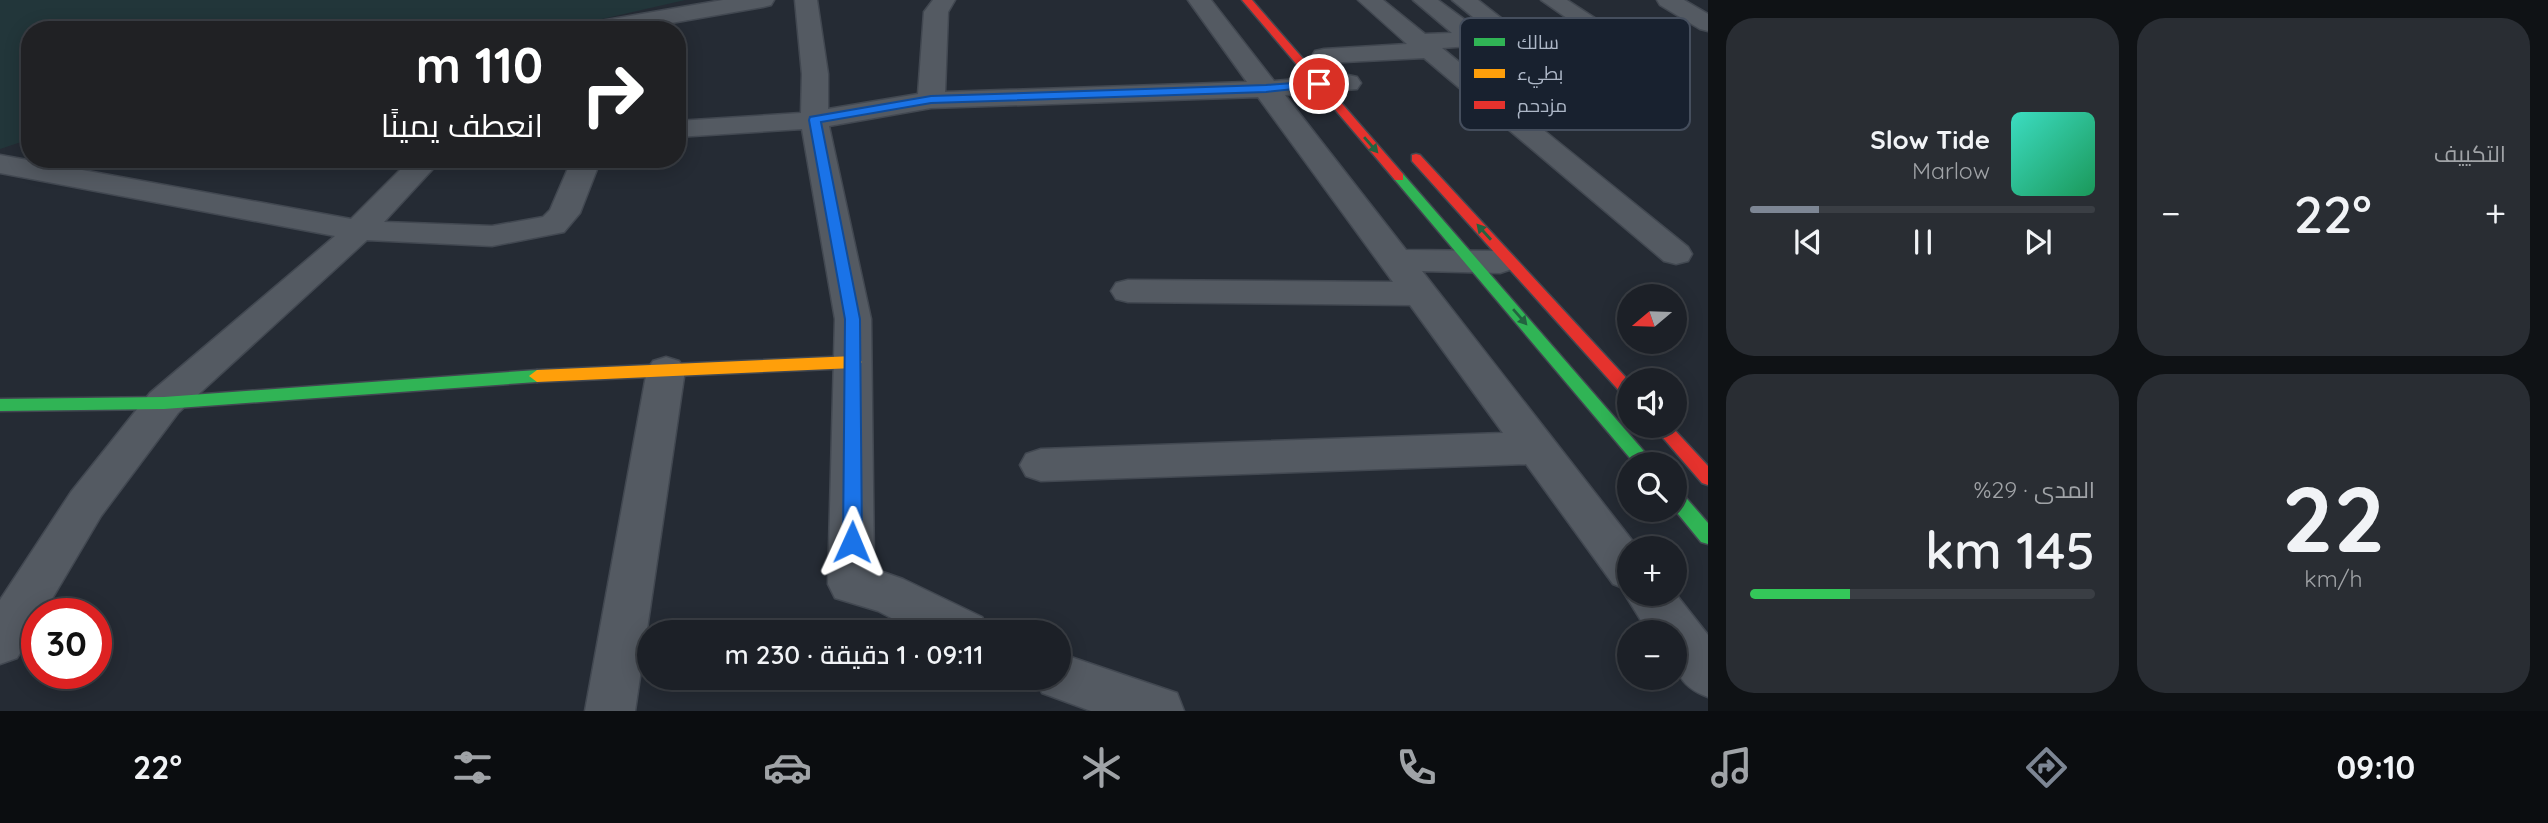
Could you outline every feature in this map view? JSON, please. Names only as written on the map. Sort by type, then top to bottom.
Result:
[{"type":"street","points":[[641,21],[763,0]]},
{"type":"street","points":[[806,0],[815,74],[814,120],[853,319],[851,584],[887,593],[941,620]]},
{"type":"street","points":[[931,100],[936,12],[944,0]]},
{"type":"street","points":[[1199,0],[1617,554]]},
{"type":"street","points":[[1247,0],[1636,452]]},
{"type":"street","points":[[1369,0],[1460,76]]},
{"type":"street","points":[[1424,0],[1460,27]]},
{"type":"street","points":[[1463,0],[1488,18]]},
{"type":"street","points":[[1552,0],[1579,18]]},
{"type":"street","points":[[1668,0],[1708,23]]},
{"type":"street","points":[[1320,52],[1424,46],[1460,40]]},
{"type":"street","points":[[1320,52],[1353,88]]},
{"type":"street","points":[[686,128],[814,120],[931,100],[1266,89],[1319,84],[1353,88]]},
{"type":"street","points":[[1526,130],[1676,254]]},
{"type":"street","points":[[1403,143],[1617,378]]},
{"type":"street","points":[[0,163],[21,155]]},
{"type":"street","points":[[0,163],[21,167]]},
{"type":"street","points":[[27,168],[356,230],[492,236],[553,225],[564,213],[583,168]]},
{"type":"street","points":[[0,642],[86,505],[164,403],[334,255],[419,168]]},
{"type":"street","points":[[1395,260],[1512,262]]},
{"type":"street","points":[[1128,291],[1420,294]]},
{"type":"street","points":[[0,405],[164,403],[666,370],[854,362]]},
{"type":"street","points":[[610,711],[666,370]]},
{"type":"street","points":[[1672,438],[1708,478]]},
{"type":"street","points":[[1041,465],[1538,448]]},
{"type":"street","points":[[1687,511],[1708,536]]},
{"type":"street","points":[[1657,606],[1708,674]]},
{"type":"street","points":[[1071,680],[1159,711]]},
{"type":"green space","points":[[0,0],[685,0],[594,21],[21,21],[21,142],[0,149]]},
{"type":"traffic: fast","points":[[1399,177],[1636,452]]},
{"type":"traffic: fast","points":[[0,405],[164,403],[537,376]]},
{"type":"traffic: fast","points":[[1687,511],[1708,536]]},
{"type":"traffic: slow","points":[[537,376],[854,362]]},
{"type":"traffic: jam","points":[[1247,0],[1399,177]]},
{"type":"traffic: jam","points":[[1416,158],[1617,378]]},
{"type":"traffic: jam","points":[[1672,438],[1708,478]]},
{"type":"route","points":[[852,542],[853,319],[814,120],[931,100],[1266,89],[1319,84]]}]
